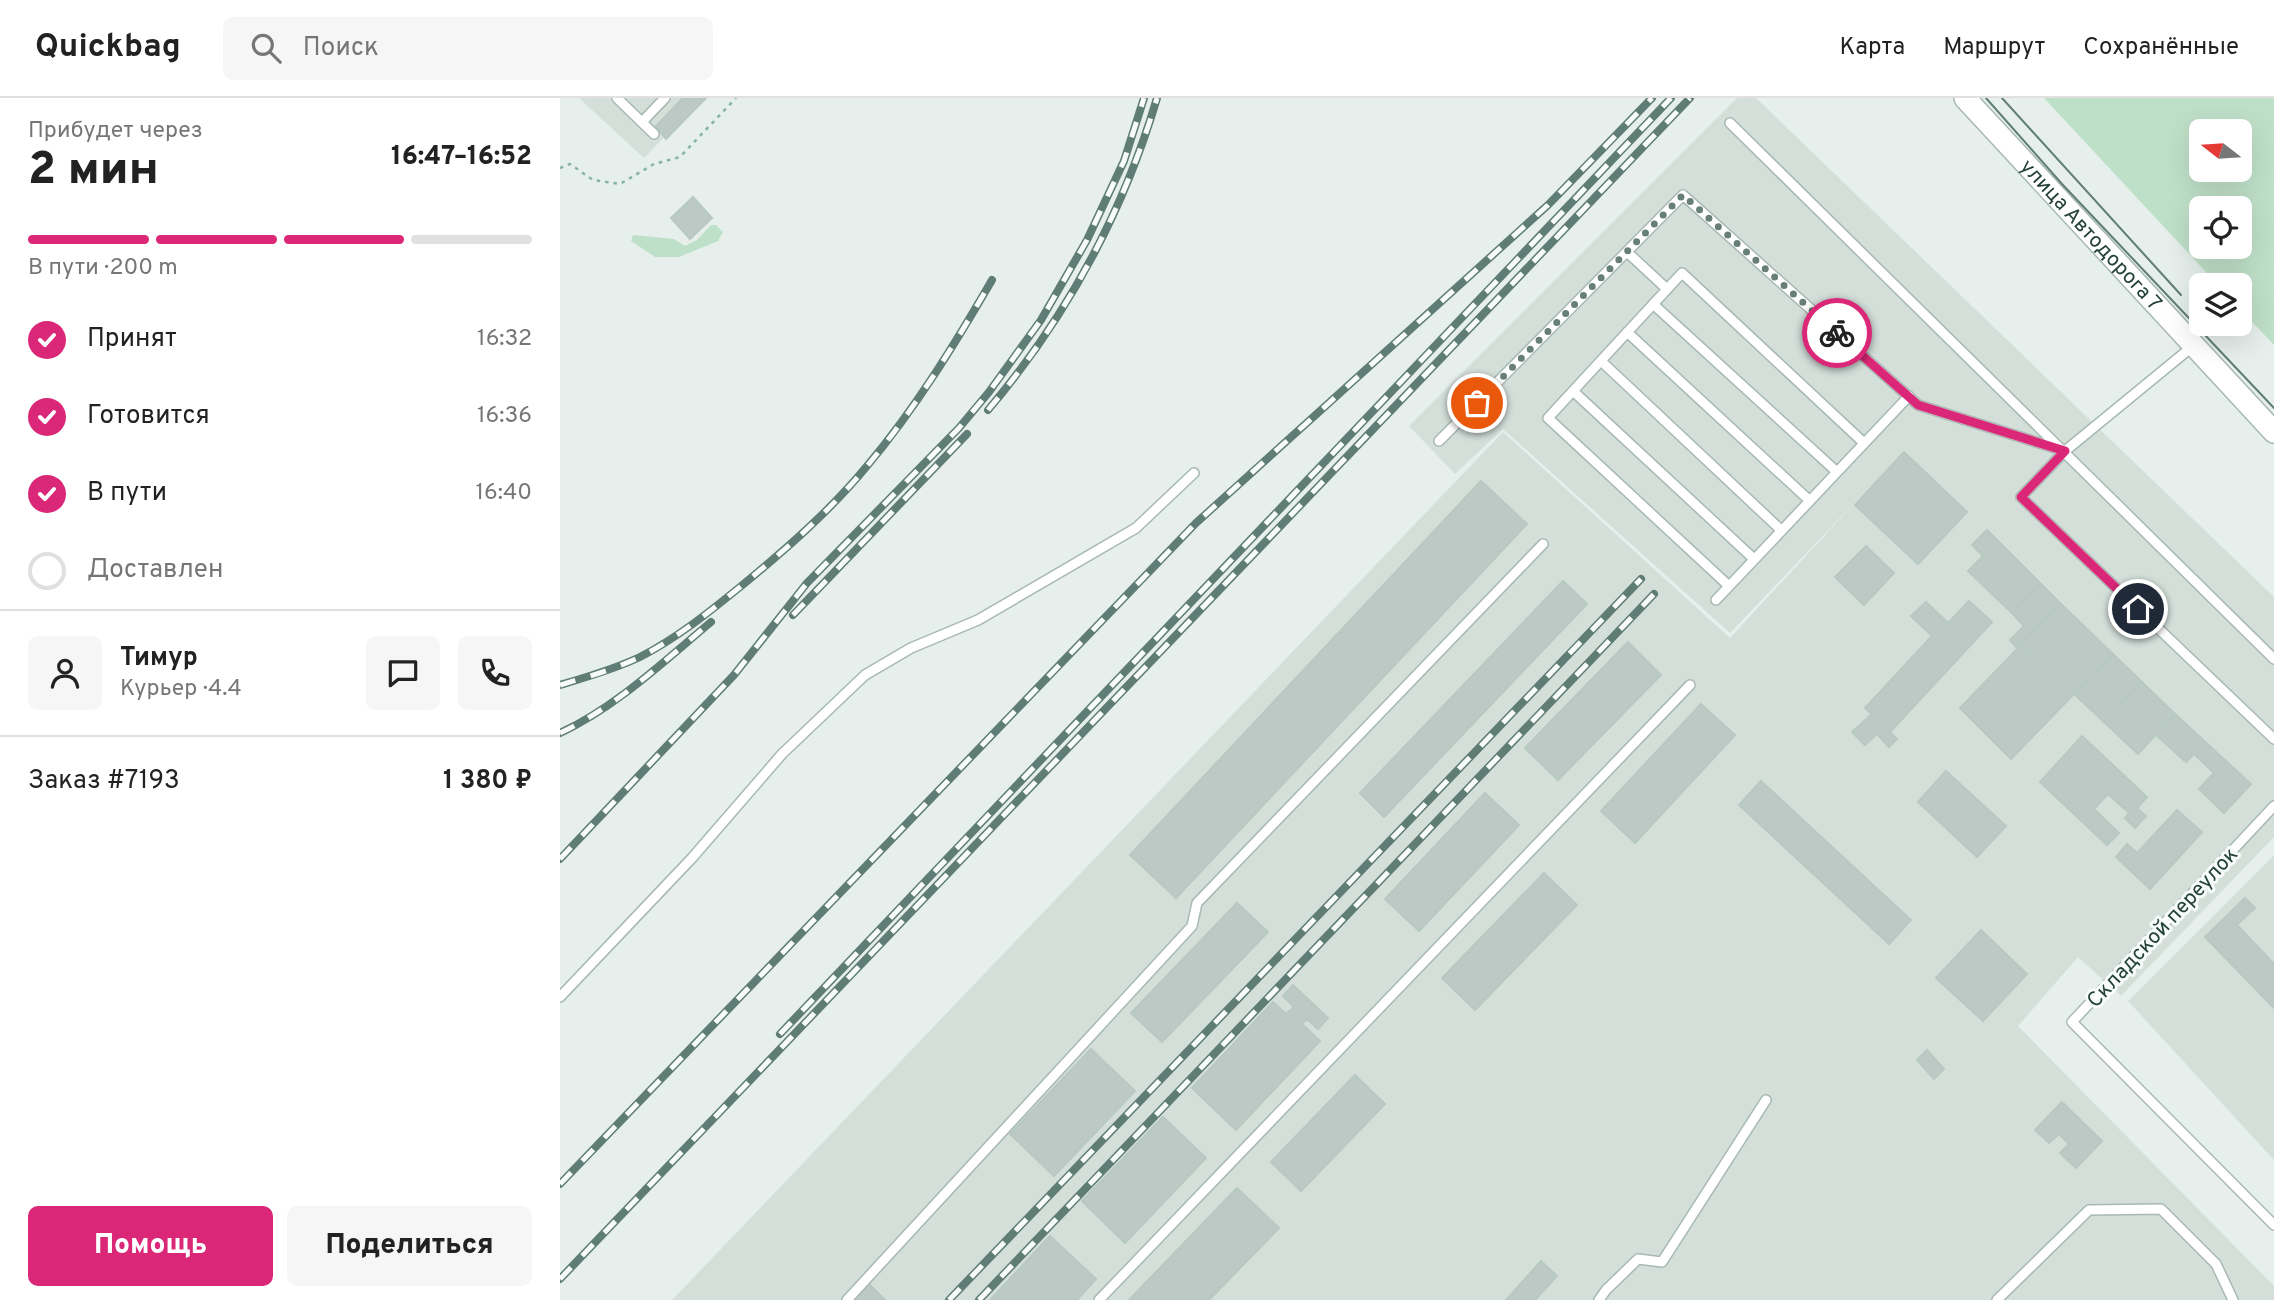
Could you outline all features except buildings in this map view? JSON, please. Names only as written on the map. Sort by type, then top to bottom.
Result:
[{"type":"street","name":"улица Автодорога 7","points":[[1965,98],[2274,432]]},
{"type":"lane","points":[[617,98],[654,134]]},
{"type":"lane","points":[[642,121],[665,98]]},
{"type":"lane","points":[[1730,122],[2274,659]]},
{"type":"lane","points":[[1439,441],[1683,195],[1918,405],[2065,451]]},
{"type":"lane","points":[[1627,252],[1667,289]]},
{"type":"lane","points":[[1729,586],[1548,418],[1682,273],[1864,443]]},
{"type":"lane","points":[[1653,304],[1837,472]]},
{"type":"lane","points":[[1627,332],[1810,501]]},
{"type":"lane","points":[[2195,344],[2065,451],[2021,497],[2274,739]]},
{"type":"lane","points":[[1601,361],[1781,530]]},
{"type":"lane","points":[[1573,391],[1754,559]]},
{"type":"lane","points":[[1716,600],[1909,396]]},
{"type":"lane","points":[[560,997],[691,858],[782,754],[866,675],[911,648],[978,620],[1136,528],[1194,473]]},
{"type":"lane","points":[[848,1300],[1192,926],[1197,902],[1543,544]]},
{"type":"lane","points":[[1099,1300],[1690,685]]},
{"type":"lane","name":"Складской переулок","points":[[2274,806],[2072,1022],[2274,1225]]},
{"type":"lane","points":[[1599,1300],[1638,1259],[1662,1262],[1766,1100]]},
{"type":"lane","points":[[1997,1300],[2089,1210],[2161,1209],[2216,1264],[2233,1300]]},
{"type":"path","points":[[560,168],[570,164],[593,180],[620,184],[654,164],[680,157],[736,98]]},
{"type":"shaded area","points":[[579,98],[702,98],[644,158]]},
{"type":"shaded area","points":[[1737,98],[1756,98],[2274,597],[2274,837],[2121,996],[2078,957],[2018,1026],[2274,1286],[2274,1300],[672,1300],[1503,432],[1730,638],[1863,494],[1730,633],[1503,429],[1455,474],[1409,426]]},
{"type":"shaded area","points":[[2274,855],[2274,1160],[2128,1001]]},
{"type":"green space","points":[[2044,98],[2274,98],[2274,345],[2252,322],[2252,273],[2207,273],[2194,259],[2252,259],[2252,196],[2189,196],[2189,254]]},
{"type":"green space","points":[[711,225],[716,225],[723,232],[718,241],[679,257],[655,257],[631,241],[633,235],[674,239],[685,246],[697,240]]},
{"type":"tram line","points":[[1986,98],[2062,184],[2274,408]]},
{"type":"tram line","points":[[2002,98],[2181,295]]},
{"type":"railway","points":[[560,859],[734,675],[807,583],[959,428],[989,392],[1041,320],[1087,240],[1124,161],[1144,98]]},
{"type":"railway","points":[[988,410],[1043,339],[1089,263],[1127,182],[1157,98]]},
{"type":"railway","points":[[560,1184],[1196,523],[1548,205],[1652,98]]},
{"type":"railway","points":[[780,1034],[1671,98]]},
{"type":"railway","points":[[560,1279],[1690,98]]},
{"type":"railway","points":[[560,685],[621,665],[667,642],[728,597],[806,530],[853,483],[902,422],[949,352],[992,280]]},
{"type":"railway","points":[[793,615],[967,434]]},
{"type":"railway","points":[[949,1300],[1641,579]]},
{"type":"railway","points":[[979,1300],[1654,594]]},
{"type":"railway","points":[[560,733],[620,697],[711,622]]},
{"type":"way so far","points":[[1477,403],[1683,195],[1837,333]]},
{"type":"route","points":[[1837,333],[1918,405],[2065,451],[2021,497],[2138,609]]}]
